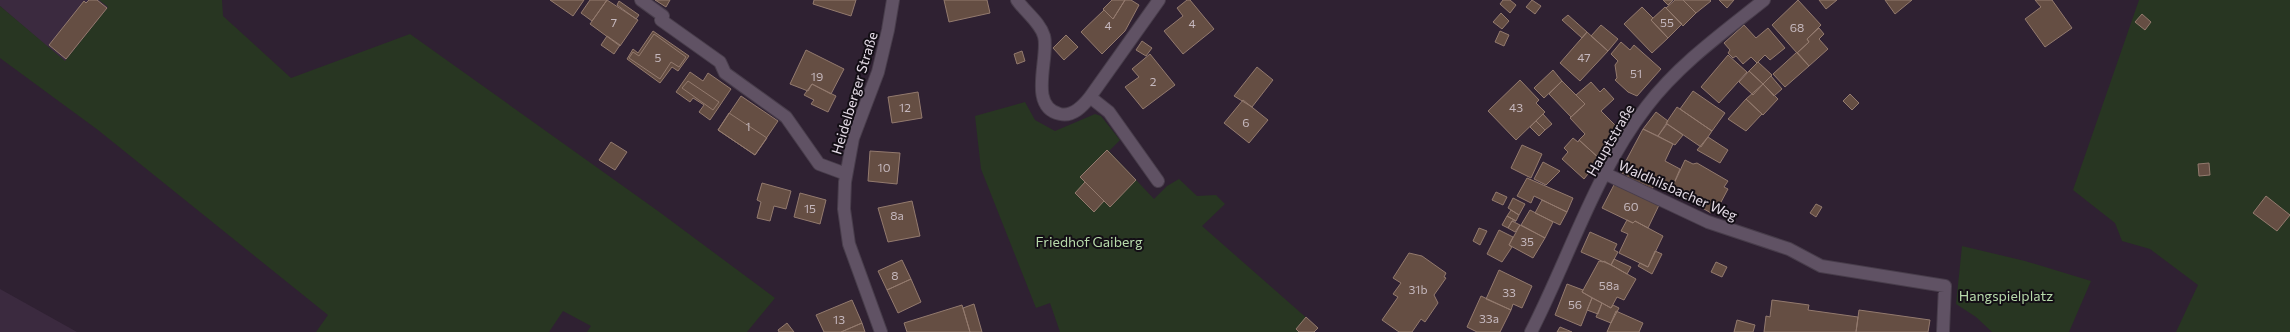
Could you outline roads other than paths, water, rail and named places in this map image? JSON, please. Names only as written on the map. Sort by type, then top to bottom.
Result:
[{"type":"street","points":[[641,0],[663,16],[661,20],[720,62],[725,73],[786,117],[819,164],[846,174]]},
{"type":"street","name":"Heidelberger Straße","points":[[881,332],[858,272],[846,233],[844,209],[846,174],[853,138],[880,66],[893,0]]},
{"type":"street","points":[[1017,0],[1041,30],[1045,38],[1042,85],[1048,105],[1057,113],[1068,114],[1080,108],[1090,97],[1159,0]]},
{"type":"street","name":"Hauptstraße","points":[[1531,332],[1606,174],[1634,124],[1665,85],[1717,38],[1764,0]]},
{"type":"street","points":[[1090,97],[1109,112],[1158,181]]},
{"type":"street","name":"Waldhilsbacher Weg","points":[[1606,174],[1708,222],[1789,250],[1821,266],[1945,286],[1943,332]]},
{"type":"park label","name":"Friedhof Gaiberg","points":[[1089,241]]},
{"type":"park label","name":"Hangspielplatz","points":[[2006,295]]}]
